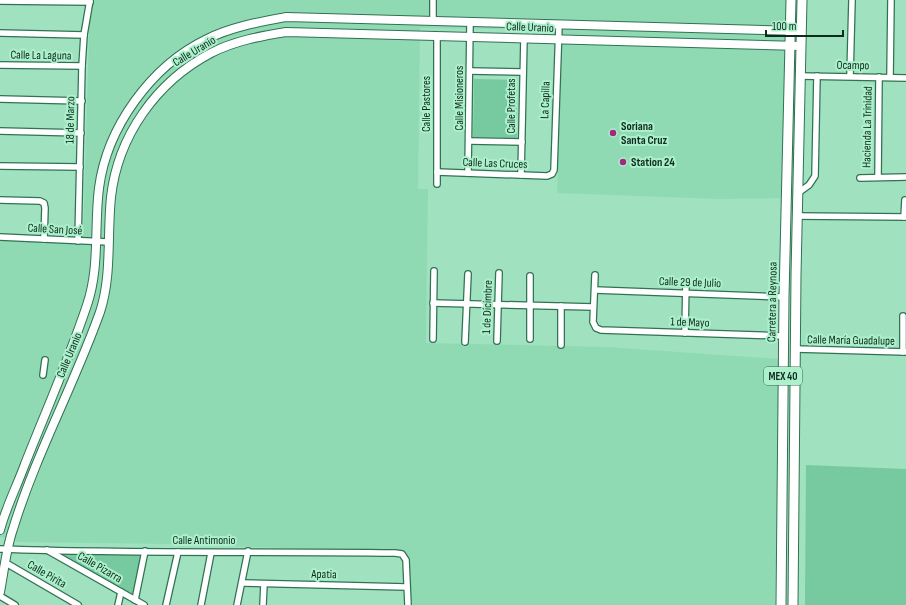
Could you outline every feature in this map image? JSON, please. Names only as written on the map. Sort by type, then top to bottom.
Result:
[{"type":"main road","name":"Carretera a Reynosa","points":[[793,605],[796,275],[802,0]]},
{"type":"main road","name":"Carretera a Reynosa","points":[[781,605],[783,336],[791,1]]},
{"type":"main road","points":[[789,116],[796,124],[800,145]]},
{"type":"main road","points":[[784,283],[789,288],[793,287],[796,275]]},
{"type":"main road","points":[[784,307],[790,318],[796,339]]},
{"type":"main road","points":[[783,336],[792,344],[795,376]]},
{"type":"street","points":[[433,0],[433,22]]},
{"type":"street","points":[[850,76],[852,0]]},
{"type":"street","points":[[890,77],[891,0]]},
{"type":"street","points":[[0,1],[90,1]]},
{"type":"street","name":"18 de Marzo","points":[[78,241],[82,66],[84,34],[90,1]]},
{"type":"street","name":"Calle Uranio","points":[[0,530],[87,306],[93,283],[99,189],[104,163],[120,126],[141,94],[169,64],[206,39],[257,22],[286,17],[801,31]]},
{"type":"street","points":[[257,22],[262,36]]},
{"type":"street","name":"Calle Misioneros","points":[[468,173],[470,141],[470,23]]},
{"type":"street","name":"La Capilla","points":[[552,174],[554,170],[559,25]]},
{"type":"street","name":"Calle Uranio","points":[[0,592],[6,563],[4,549],[100,311],[106,286],[111,200],[117,166],[133,128],[148,106],[176,76],[191,65],[211,53],[230,45],[262,36],[303,32],[800,46]]},
{"type":"street","points":[[0,33],[84,34]]},
{"type":"street","name":"Calle Pastores","points":[[437,36],[437,184]]},
{"type":"street","name":"Calle Profetas","points":[[521,175],[522,72],[524,38]]},
{"type":"street","name":"Calle La Laguna","points":[[0,65],[82,66]]},
{"type":"street","points":[[470,71],[522,72]]},
{"type":"street","name":"Ocampo","points":[[800,76],[906,78]]},
{"type":"street","points":[[798,193],[809,185],[815,176],[816,76]]},
{"type":"street","name":"Hacienda La Trinidad","points":[[878,177],[879,77]]},
{"type":"street","points":[[0,99],[82,101]]},
{"type":"street","points":[[0,131],[81,133]]},
{"type":"street","points":[[470,141],[522,142]]},
{"type":"street","points":[[0,166],[80,168]]},
{"type":"street","name":"Calle Las Cruces","points":[[437,172],[521,175],[552,174]]},
{"type":"street","points":[[860,178],[906,177]]},
{"type":"street","points":[[0,200],[40,201],[44,203],[44,239]]},
{"type":"street","points":[[798,216],[905,217],[904,200]]},
{"type":"street","name":"Calle San José","points":[[0,237],[109,242]]},
{"type":"street","points":[[432,339],[434,271]]},
{"type":"street","name":"1 de Dicimbre","points":[[498,341],[499,273]]},
{"type":"street","points":[[465,342],[468,274]]},
{"type":"street","points":[[433,303],[593,307],[595,275]]},
{"type":"street","points":[[530,276],[530,339]]},
{"type":"street","points":[[685,333],[686,281]]},
{"type":"street","name":"Calle 29 de Julio","points":[[595,290],[784,297]]},
{"type":"street","points":[[561,306],[561,345]]},
{"type":"street","name":"1 de Mayo","points":[[593,307],[593,322],[596,328],[601,330],[783,336]]},
{"type":"street","points":[[903,316],[904,352]]},
{"type":"street","name":"Calle María Guadalupe","points":[[796,350],[904,352]]},
{"type":"street","points":[[43,375],[45,360]]},
{"type":"street","name":"Calle Antimonio","points":[[4,549],[211,553],[248,551],[395,553],[402,554],[406,560],[406,587]]},
{"type":"street","name":"Calle Pizarra","points":[[45,549],[144,605]]},
{"type":"street","points":[[135,600],[145,551]]},
{"type":"street","points":[[237,605],[248,551]]},
{"type":"street","points":[[166,605],[178,552]]},
{"type":"street","points":[[201,605],[211,553]]},
{"type":"street","name":"Calle Pirita","points":[[6,563],[78,605]]},
{"type":"street","name":"Apatia","points":[[242,584],[406,587]]},
{"type":"street","points":[[263,605],[264,584]]},
{"type":"street","points":[[406,587],[408,605]]},
{"type":"street","points":[[118,605],[121,592]]},
{"type":"street","points":[[0,596],[15,605]]},
{"type":"shaded area","points":[[90,0],[797,0],[793,198],[717,199],[557,193],[563,30],[420,28],[418,189],[428,189],[426,343],[608,347],[780,359],[775,605],[413,605],[402,552],[170,544],[17,542],[14,539],[0,537],[0,236],[83,236]]},
{"type":"shaded area","points":[[474,79],[517,80],[517,138],[473,137]]},
{"type":"shaded area","points":[[806,465],[906,469],[906,605],[805,605]]},
{"type":"shaded area","points":[[45,549],[145,551],[135,600]]},
{"type":"place","name":"Soriana Santa Cruz","points":[[613,133]]},
{"type":"place","name":"Station 24","points":[[623,162]]}]
